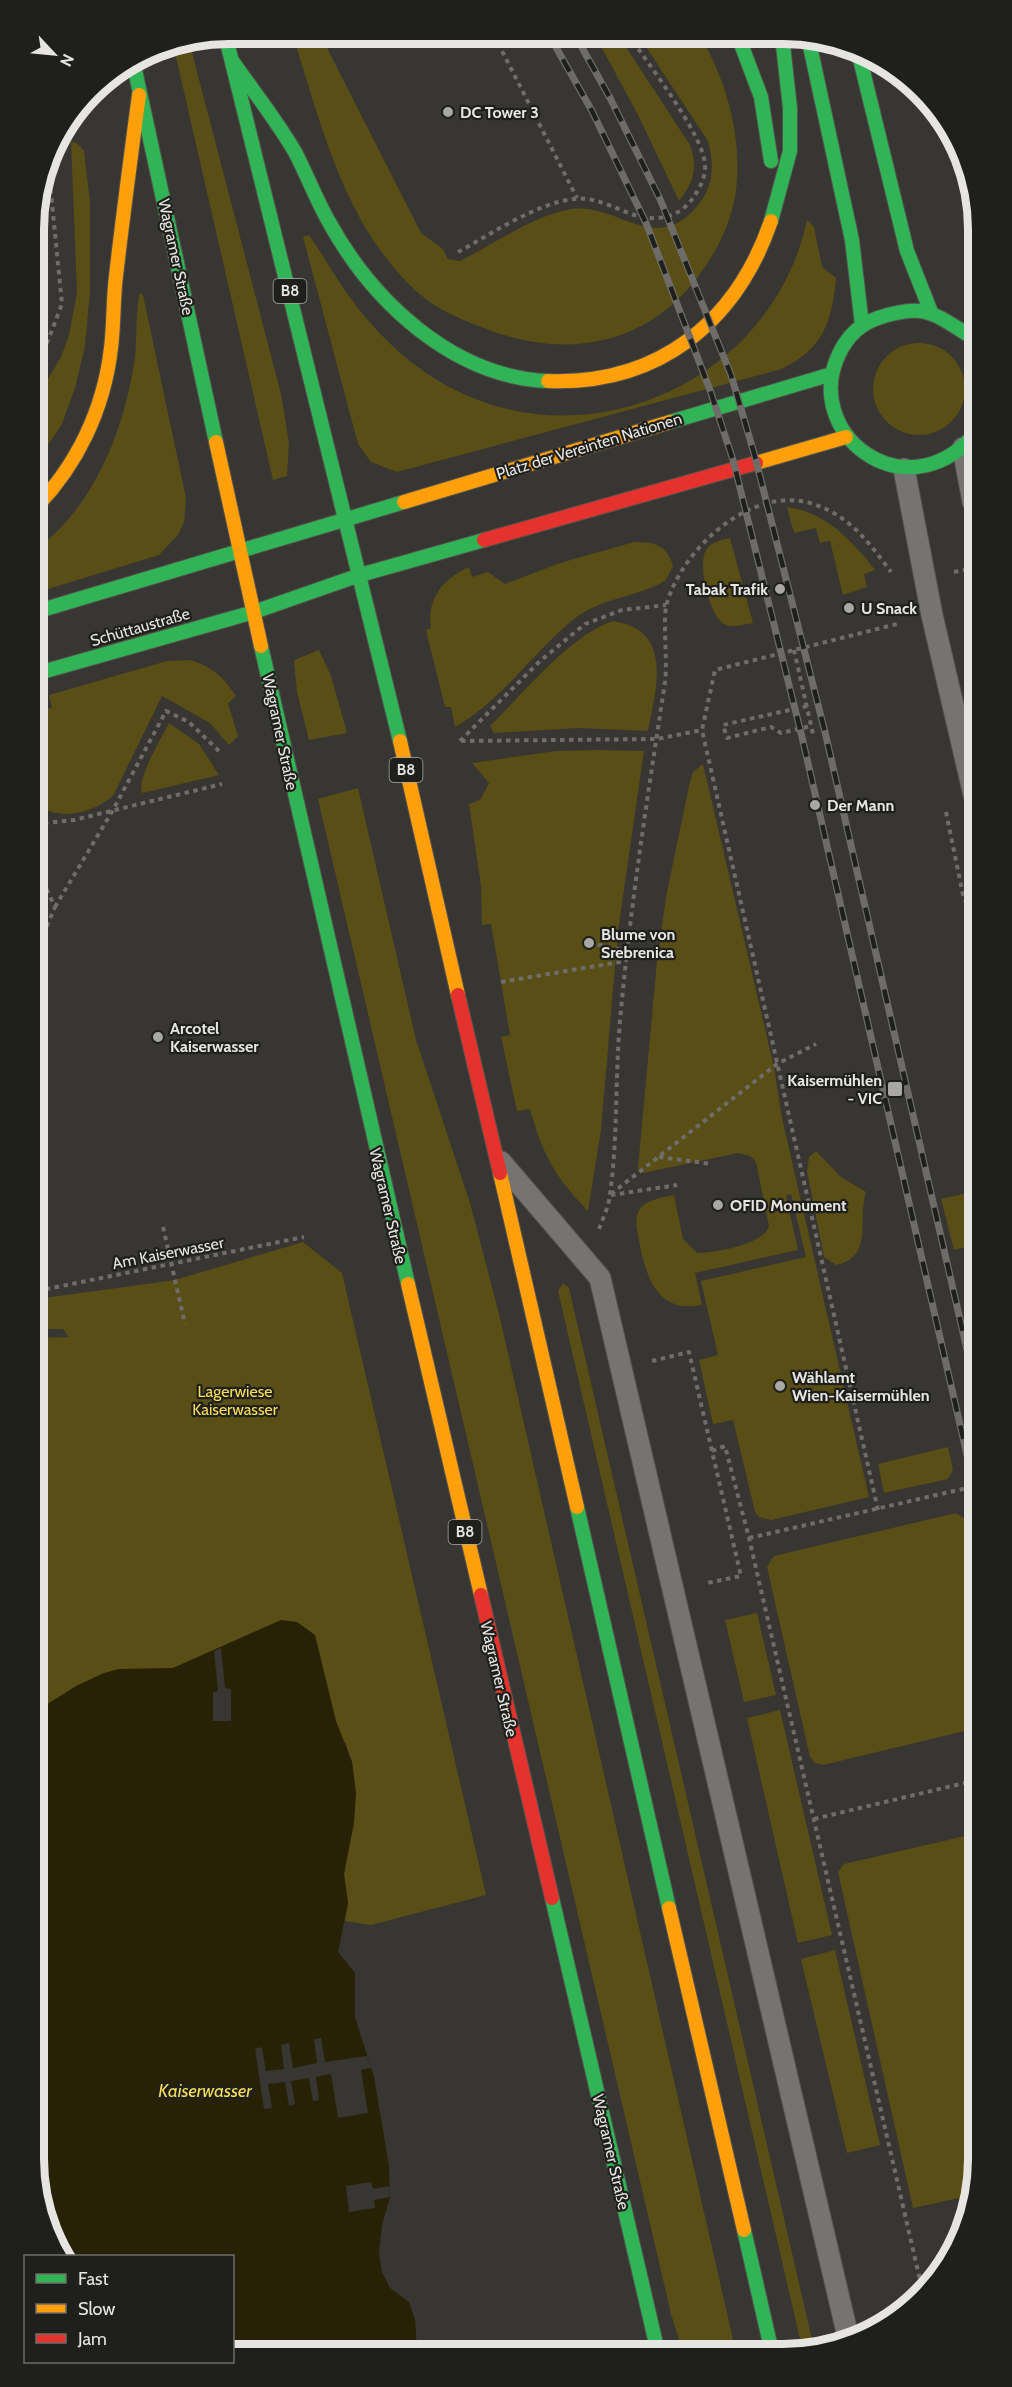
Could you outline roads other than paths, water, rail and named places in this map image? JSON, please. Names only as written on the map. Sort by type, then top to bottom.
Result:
[{"type":"main road","name":"B8","points":[[228,44],[347,519],[498,1157],[770,2344]]},
{"type":"main road","points":[[741,44],[757,81],[768,125],[775,211]]},
{"type":"main road","points":[[233,62],[288,141],[331,224],[360,268],[390,303],[432,339],[471,364],[511,377],[555,381],[593,380],[630,371],[672,353],[709,324],[736,292],[760,252],[775,211],[790,152],[788,93],[783,44]]},
{"type":"main road","points":[[810,46],[852,240],[862,325]]},
{"type":"main road","points":[[860,61],[907,251],[931,312]]},
{"type":"main road","name":"Wagramer Straße","points":[[135,69],[239,550],[387,1202],[656,2344]]},
{"type":"main road","points":[[44,501],[72,465],[94,415],[109,361],[114,288],[140,90]]},
{"type":"main road","points":[[968,335],[931,312],[897,310],[862,325],[844,345],[832,374],[833,410],[846,436],[866,456],[881,464],[904,469],[921,468],[947,459],[968,442]]},
{"type":"main road","name":"Platz der Vereinten Nationen","points":[[239,550],[422,498],[734,401],[832,374]]},
{"type":"main road","points":[[360,575],[846,436]]},
{"type":"main road","points":[[44,609],[239,550]]},
{"type":"main road","name":"Schüttaustraße","points":[[44,672],[254,612],[360,575]]},
{"type":"lane","points":[[904,469],[932,615],[968,769]]},
{"type":"lane","points":[[498,1157],[600,1278],[847,2332]]},
{"type":"water","name":"Kaiserwasser","points":[[281,1620],[297,1622],[315,1635],[336,1721],[352,1762],[356,1793],[354,1823],[344,1874],[348,1903],[338,1952],[355,1973],[355,2017],[374,2077],[389,2166],[390,2197],[382,2225],[379,2254],[382,2272],[390,2288],[409,2302],[415,2320],[417,2344],[234,2344],[234,2255],[71,2255],[58,2229],[45,2183],[43,2158],[43,1707],[76,1686],[104,1673],[119,1669],[173,1668]]},
{"type":"railway","points":[[554,44],[592,111],[646,223],[710,390],[733,460],[802,737],[968,1459]]},
{"type":"railway","points":[[580,44],[610,98],[660,199],[731,375],[754,453],[825,732],[968,1354]]},
{"type":"place","name":"DC Tower 3","points":[[448,112]]},
{"type":"place","name":"Tabak Trafik","points":[[780,589]]},
{"type":"place","name":"U Snack","points":[[849,608]]},
{"type":"place","name":"Der Mann","points":[[815,805]]},
{"type":"place","name":"Blume von Srebrenica","points":[[589,943]]},
{"type":"place","name":"Arcotel Kaiserwasser","points":[[158,1037]]},
{"type":"place","name":"Kaisermühlen - VIC","points":[[895,1089]]},
{"type":"place","name":"OFID Monument","points":[[718,1205]]},
{"type":"place","name":"Wählamt Wien-Kaisermühlen","points":[[780,1386]]},
{"type":"park label","name":"Lagerwiese Kaiserwasser","points":[[235,1400]]}]
